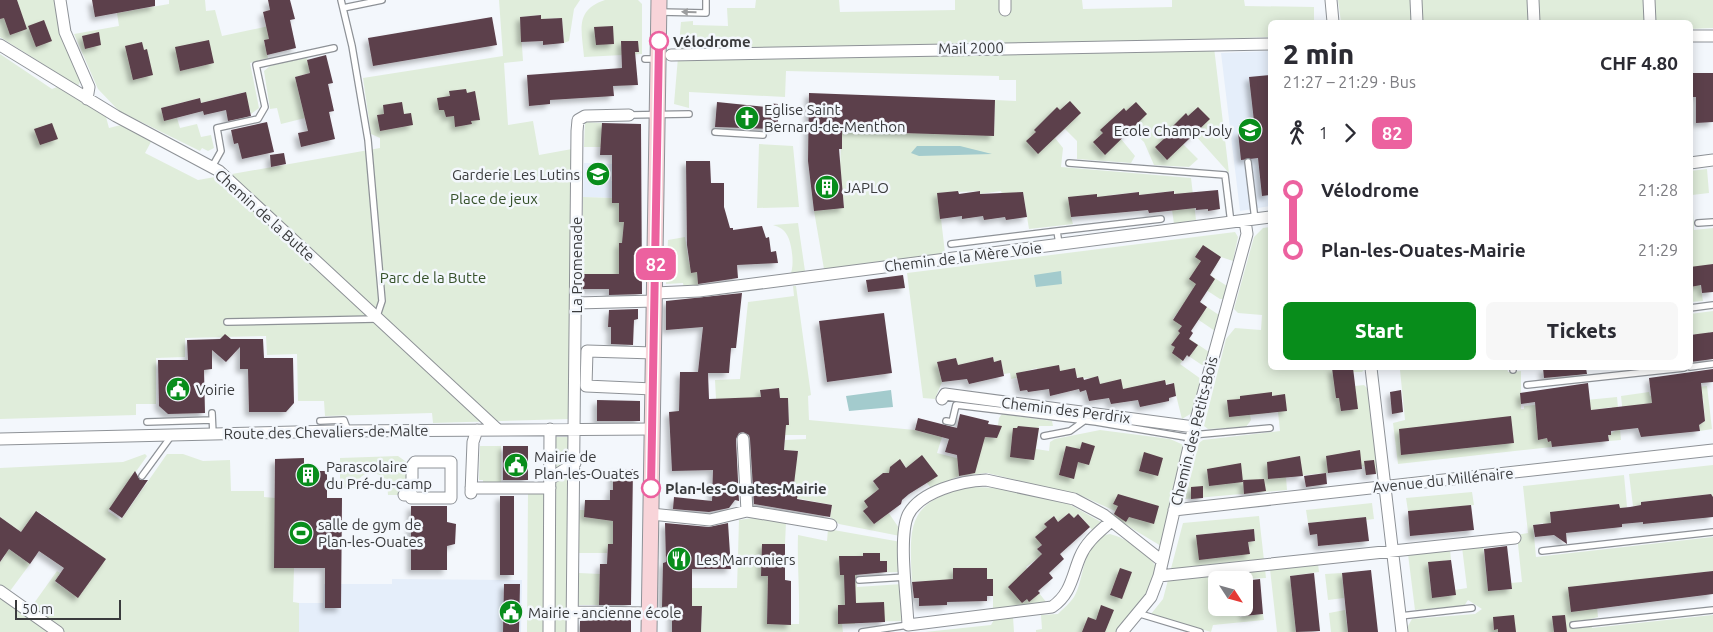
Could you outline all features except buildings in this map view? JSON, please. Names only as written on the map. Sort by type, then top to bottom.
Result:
[{"type":"main road","points":[[649,632],[659,6]]},
{"type":"street","points":[[60,0],[65,32],[89,87],[86,99]]},
{"type":"street","points":[[1331,0],[1333,20]]},
{"type":"street","points":[[1416,0],[1417,20]]},
{"type":"street","points":[[1533,0],[1534,20]]},
{"type":"street","points":[[1649,0],[1650,20]]},
{"type":"street","points":[[1693,36],[1713,36]]},
{"type":"street","name":"Mail 2000","points":[[658,58],[1268,44]]},
{"type":"street","name":"Chemin de la Butte","points":[[0,45],[86,99],[219,171],[376,319],[497,429]]},
{"type":"street","name":"La Promenade","points":[[572,632],[578,120],[585,116],[630,115]]},
{"type":"street","points":[[1693,163],[1713,160]]},
{"type":"street","name":"Chemin de la Mère Voie","points":[[576,303],[655,297],[1268,217]]},
{"type":"street","name":"Chemin des Petits-Bois","points":[[1122,632],[1151,597],[1159,576],[1192,433],[1250,220]]},
{"type":"street","points":[[653,389],[586,386],[586,371],[587,351],[654,353]]},
{"type":"street","points":[[1371,370],[1402,632]]},
{"type":"street","name":"Chemin des Perdrix","points":[[942,399],[945,394],[1192,433]]},
{"type":"street","points":[[549,632],[550,429]]},
{"type":"street","name":"Route des Chevaliers-de-Malte","points":[[0,439],[348,431],[652,429]]},
{"type":"street","points":[[476,430],[472,442],[471,490],[550,483],[575,463]]},
{"type":"street","points":[[743,439],[747,511]]},
{"type":"street","name":"Avenue du Millénaire","points":[[1174,510],[1713,450]]},
{"type":"street","points":[[415,462],[451,462],[451,498],[411,498],[412,495],[404,495],[408,491],[408,485],[412,486],[412,466],[415,462]]},
{"type":"street","points":[[1110,522],[1085,546],[1069,590],[1064,598],[1052,607],[908,625],[904,540],[909,513],[927,497],[947,487],[973,480],[1002,483],[1074,499],[1104,516],[1162,561]]},
{"type":"street","points":[[650,514],[710,520],[747,511],[831,525]]},
{"type":"street","points":[[1159,576],[1516,538]]},
{"type":"street","points":[[0,591],[58,632]]},
{"type":"street","points":[[573,612],[650,613]]},
{"type":"lane","points":[[227,322],[376,319],[382,302],[368,140],[352,46],[341,0]]},
{"type":"lane","points":[[343,8],[382,0]]},
{"type":"lane","points":[[659,6],[706,13],[706,0]]},
{"type":"lane","points":[[212,167],[221,151],[217,128],[258,119],[265,106],[256,65],[334,48]]},
{"type":"lane","points":[[630,115],[689,114]]},
{"type":"lane","points":[[715,132],[763,135]]},
{"type":"lane","points":[[1248,162],[1250,220]]},
{"type":"lane","points":[[1069,163],[1225,175],[1231,223]]},
{"type":"lane","points":[[951,244],[1161,219]]},
{"type":"lane","points":[[1698,223],[1713,222]]},
{"type":"lane","points":[[1057,231],[1060,244]]},
{"type":"lane","points":[[1693,308],[1713,305]]},
{"type":"lane","points":[[1693,367],[1713,364]]},
{"type":"lane","points":[[1527,385],[1666,370]]},
{"type":"lane","points":[[946,421],[952,422],[956,405],[1192,433],[1270,428]]},
{"type":"lane","points":[[147,422],[212,417],[213,434]]},
{"type":"lane","points":[[320,421],[344,420],[348,431]]},
{"type":"lane","points":[[1044,436],[1070,431],[1084,421]]},
{"type":"lane","points":[[142,476],[172,435]]},
{"type":"lane","points":[[1542,551],[1713,532]]},
{"type":"lane","points":[[859,580],[906,578]]},
{"type":"lane","points":[[1400,616],[1472,608]]},
{"type":"lane","points":[[1573,625],[1713,610]]},
{"type":"lane","points":[[1137,613],[1200,632]]},
{"type":"lane","points":[[862,632],[908,625]]},
{"type":"shaded area","name":"Ecole Champ-Joly","points":[[1268,51],[1268,206],[1240,211],[1221,53]]},
{"type":"shaded area","name":"Garderie Les Lutins","points":[[584,163],[616,164],[616,167],[612,167],[611,181],[616,181],[616,198],[583,197]]},
{"type":"shaded area","points":[[392,579],[522,580],[521,632],[299,632],[299,603],[323,603],[324,584],[392,584]]},
{"type":"green space","points":[[0,0],[55,0],[62,34],[80,82],[78,86],[0,37]]},
{"type":"green space","points":[[169,0],[205,0],[206,11],[215,10],[222,36],[269,26],[272,39],[264,41],[268,58],[250,63],[259,108],[251,114],[245,92],[201,103],[200,98],[161,108],[164,120],[177,118],[180,128],[197,124],[201,137],[211,135],[214,148],[208,151],[202,148],[200,151],[119,111],[98,89],[74,34],[119,26],[117,13],[169,4]]},
{"type":"green space","name":"Parc de la Butte","points":[[499,0],[580,0],[574,9],[569,41],[564,43],[562,18],[541,19],[541,15],[520,17],[523,61],[504,63],[508,125],[533,121],[539,155],[572,149],[569,419],[433,423],[432,413],[325,416],[324,401],[298,401],[297,354],[267,355],[266,336],[185,338],[185,357],[156,358],[156,404],[136,404],[136,415],[0,419],[0,54],[52,89],[57,87],[106,117],[109,128],[121,125],[152,140],[145,153],[198,180],[380,148],[380,138],[371,134],[363,78],[503,56]]},
{"type":"green space","points":[[605,0],[638,0],[642,4],[642,54],[584,57],[582,22],[584,16],[588,9]]},
{"type":"green space","points":[[756,0],[839,0],[840,12],[955,10],[955,0],[1082,0],[1083,9],[1172,7],[1172,0],[1244,0],[1245,6],[1314,7],[1314,20],[1268,20],[1268,37],[1213,39],[1229,173],[1194,134],[1183,144],[1198,159],[1189,167],[1154,165],[1144,142],[1131,130],[1121,139],[1135,156],[1131,163],[1077,159],[1077,141],[1065,129],[1055,138],[1063,148],[1061,167],[1191,178],[1196,220],[1174,224],[1172,210],[1177,209],[1174,191],[1139,195],[1139,192],[1111,195],[1071,217],[1073,224],[1029,229],[1023,192],[1002,194],[1001,191],[980,194],[980,191],[938,193],[945,253],[824,269],[814,211],[844,207],[840,166],[842,131],[994,135],[995,100],[1016,101],[1016,80],[999,80],[999,76],[786,71],[785,97],[689,92],[689,108],[674,104],[681,22],[693,21],[693,25],[728,26],[727,8],[755,8]]},
{"type":"green space","points":[[1338,0],[1713,0],[1713,28],[1693,29],[1693,20],[1341,20]]},
{"type":"green space","points":[[307,57],[310,73],[295,77],[305,118],[281,124],[277,108],[270,109],[264,71],[270,66]]},
{"type":"green space","points":[[585,122],[602,123],[602,147],[584,147]]},
{"type":"green space","points":[[759,144],[793,146],[799,207],[757,208]]},
{"type":"green space","points":[[1707,169],[1709,193],[1693,195],[1693,171]]},
{"type":"green space","points":[[583,197],[612,198],[612,203],[619,203],[619,222],[624,222],[627,243],[619,243],[619,274],[582,274]]},
{"type":"green space","points":[[1693,212],[1694,230],[1713,228],[1713,264],[1697,267],[1703,301],[1693,302]]},
{"type":"green space","points":[[798,223],[805,271],[790,275],[793,261],[789,239],[783,230],[773,225]]},
{"type":"green space","points":[[1268,227],[1268,370],[1364,370],[1362,372],[1353,372],[1355,386],[1364,385],[1368,389],[1379,473],[1366,475],[1364,466],[1345,469],[1345,471],[1286,477],[1287,490],[1185,499],[1199,443],[1203,440],[1280,431],[1278,412],[1250,415],[1251,420],[1246,427],[1208,429],[1204,426],[1226,339],[1235,328],[1261,330],[1262,315],[1238,313],[1234,309],[1254,237],[1263,228]]},
{"type":"green space","points":[[1235,232],[1238,237],[1233,261],[1221,257],[1210,275],[1227,286],[1223,299],[1197,284],[1189,295],[1219,315],[1215,331],[1181,308],[1173,319],[1182,326],[1178,331],[1209,352],[1206,365],[1202,365],[1187,355],[1180,364],[1201,379],[1192,413],[1182,419],[1173,383],[1123,389],[1100,386],[1098,377],[1083,378],[1075,376],[1060,371],[1059,366],[1039,377],[1037,368],[1023,372],[1024,376],[1011,379],[1010,373],[1004,374],[1001,361],[994,362],[993,357],[958,366],[956,358],[937,362],[942,382],[935,399],[923,398],[907,273]]},
{"type":"green space","points":[[685,237],[689,263],[723,255],[697,272],[699,287],[684,288],[683,283],[666,284],[668,240]]},
{"type":"green space","points":[[793,286],[796,286],[811,395],[808,396],[809,420],[915,430],[942,437],[937,453],[964,460],[985,437],[996,438],[999,418],[1002,414],[1052,421],[1053,426],[1039,426],[1036,449],[1049,451],[1050,442],[1055,439],[1100,430],[1170,439],[1186,446],[1161,546],[1113,517],[1115,511],[1082,496],[987,473],[959,476],[931,488],[914,467],[909,471],[901,461],[889,478],[883,473],[873,481],[882,492],[877,496],[899,528],[900,536],[839,524],[830,517],[832,505],[796,498],[793,484],[783,463],[785,440],[806,439],[806,435],[781,435],[781,425],[789,425],[788,398],[780,398],[778,388],[760,390],[761,398],[716,399],[715,380],[740,379],[748,302],[794,296]]},
{"type":"green space","points":[[1713,311],[1713,332],[1709,332],[1710,336],[1695,338],[1695,334],[1693,334],[1693,314]]},
{"type":"green space","points":[[1400,370],[1521,371],[1521,409],[1524,409],[1524,406],[1617,397],[1621,440],[1609,441],[1608,435],[1615,431],[1612,407],[1587,411],[1538,439],[1547,438],[1548,441],[1551,441],[1552,447],[1398,464],[1393,423],[1405,420]]},
{"type":"green space","points":[[1707,386],[1712,429],[1700,431],[1699,425],[1705,421],[1703,397],[1677,401],[1624,424],[1621,396],[1649,392],[1650,396],[1654,395],[1654,392]]},
{"type":"green space","points":[[554,437],[569,437],[567,632],[527,632],[528,492],[554,492]]},
{"type":"green space","points":[[480,446],[501,446],[501,484],[483,483],[483,480],[479,480]]},
{"type":"green space","points":[[145,454],[147,456],[108,511],[121,520],[167,454],[183,454],[203,461],[230,460],[231,491],[264,491],[264,497],[275,498],[274,568],[294,568],[293,602],[299,603],[299,632],[0,632],[0,598],[43,628],[49,618],[32,606],[57,571],[60,573],[55,582],[78,597],[105,559],[37,511],[21,532],[0,517],[0,468],[123,462]]},
{"type":"green space","points":[[398,456],[412,466],[404,495],[388,495],[387,481],[378,474],[373,473],[364,474],[360,477],[355,488],[340,488],[340,458]]},
{"type":"green space","points":[[1713,465],[1713,497],[1711,494],[1641,502],[1641,505],[1633,506],[1629,474]]},
{"type":"green space","points":[[1624,475],[1627,507],[1620,508],[1619,504],[1550,512],[1551,526],[1544,527],[1543,523],[1533,525],[1536,557],[1713,537],[1713,571],[1595,587],[1598,617],[1591,619],[1592,628],[1713,615],[1713,632],[1408,632],[1408,626],[1412,619],[1475,614],[1482,609],[1468,600],[1464,606],[1415,610],[1408,554],[1450,549],[1451,560],[1428,563],[1432,597],[1455,595],[1455,590],[1467,588],[1462,547],[1483,545],[1488,591],[1512,589],[1511,583],[1522,582],[1517,535],[1528,533],[1523,486]]},
{"type":"green space","points":[[971,487],[1002,488],[1069,504],[1101,522],[1092,530],[1079,514],[1074,518],[1069,513],[1058,522],[1054,516],[1045,524],[1049,530],[1047,540],[1037,549],[1042,555],[1026,567],[1031,573],[1026,577],[1047,603],[993,610],[993,579],[973,583],[946,580],[912,582],[911,545],[912,530],[916,518],[923,508],[934,500]]},
{"type":"green space","points":[[1472,492],[1474,505],[1408,511],[1406,498]]},
{"type":"green space","points":[[1372,503],[1374,519],[1366,520],[1366,517],[1308,523],[1306,510]]},
{"type":"green space","points":[[579,510],[632,511],[632,527],[613,527],[613,544],[608,544],[607,553],[579,553]]},
{"type":"green space","points":[[1259,516],[1266,578],[1253,579],[1253,571],[1208,571],[1208,616],[1240,617],[1263,614],[1264,620],[1213,625],[1211,632],[1151,614],[1163,599],[1183,523]],"holes":[[[1254,529],[1255,541],[1248,542],[1250,554],[1196,535]]]},
{"type":"green space","points":[[752,518],[786,522],[785,544],[762,544],[762,573],[785,574],[784,576],[768,580],[767,624],[799,624],[798,535],[827,541],[828,529],[901,542],[901,572],[857,573],[857,587],[902,584],[903,621],[842,624],[843,632],[701,632],[702,606],[691,606],[692,588],[737,588],[739,520]]},
{"type":"green space","points":[[1110,534],[1136,547],[1153,562],[1156,567],[1150,593],[1118,632],[1036,632],[1036,630],[1042,629],[1041,615],[1058,614],[1074,597],[1078,590],[1089,551],[1101,537]]},
{"type":"green space","points":[[9,549],[30,564],[10,591],[0,585],[0,562],[5,556],[4,551]]},
{"type":"green space","points":[[1318,564],[1319,572],[1290,576],[1296,632],[1277,632],[1270,569]]},
{"type":"green space","points":[[579,573],[600,574],[599,605],[578,605]]},
{"type":"green space","points":[[1342,573],[1344,598],[1328,600],[1325,574]]},
{"type":"green space","points":[[1345,610],[1348,632],[1331,632],[1329,613]]},
{"type":"green space","points":[[1013,617],[1014,632],[925,632],[991,625],[995,618]]},
{"type":"water","points":[[917,146],[960,146],[992,154],[919,156],[911,153]]},
{"type":"water","points":[[1061,271],[1062,284],[1036,287],[1034,275]]},
{"type":"water","points":[[891,390],[893,407],[849,411],[846,396]]},
{"type":"bus line","name":"82","points":[[651,488],[659,41]]},
{"type":"place","name":"Vélodrome","points":[[659,41]]},
{"type":"place","name":"Eglise Saint Bernard-de-Menthon","points":[[747,118]]},
{"type":"place","name":"Ecole Champ-Joly","points":[[1250,130]]},
{"type":"place","name":"Garderie Les Lutins","points":[[598,174]]},
{"type":"place","name":"JAPLO","points":[[827,187]]},
{"type":"place","name":"Voirie","points":[[178,389]]},
{"type":"place","name":"Mairie de Plan-les-Ouates","points":[[516,465]]},
{"type":"place","name":"Parascolaire du Pré-du-camp","points":[[308,475]]},
{"type":"place","name":"Plan-les-Ouates-Mairie","points":[[651,488]]},
{"type":"place","name":"salle de gym de Plan-les-Ouates","points":[[301,533]]},
{"type":"place","name":"Les Marroniers","points":[[679,559]]},
{"type":"place","name":"Mairie - ancienne école","points":[[511,612]]},
{"type":"park label","name":"Place de jeux","points":[[494,198]]}]
